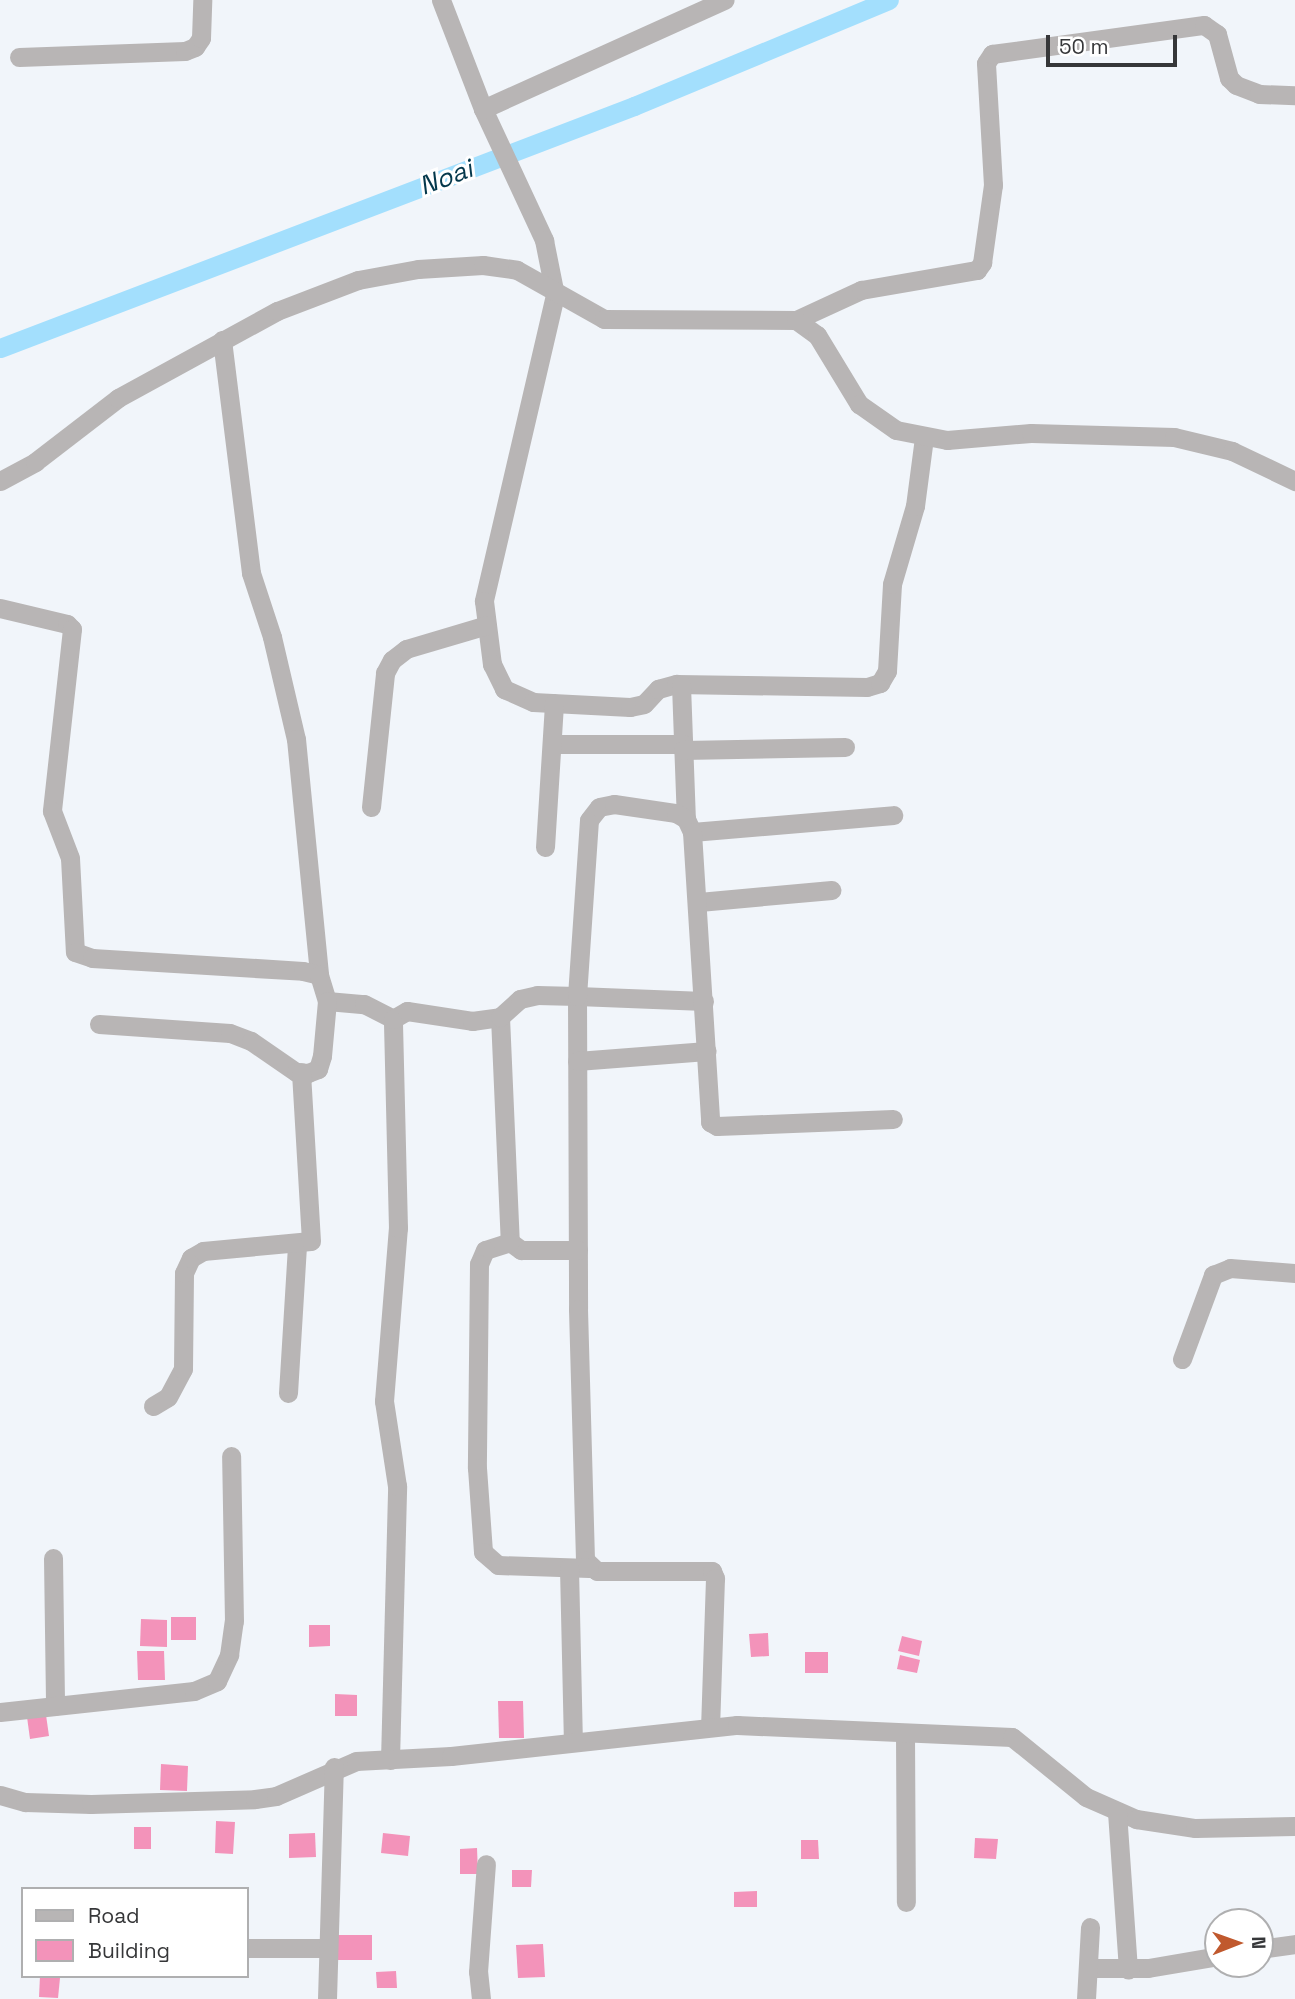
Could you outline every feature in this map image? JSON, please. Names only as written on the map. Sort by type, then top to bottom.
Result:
[{"type":"street","points":[[19,57],[185,51],[195,47],[201,38],[202,0]]},
{"type":"street","points":[[441,0],[485,113],[544,240],[555,295],[484,601],[492,664],[504,689],[533,702],[630,707],[644,704],[658,689],[681,685],[867,687],[880,683],[887,671],[892,584],[915,506],[924,438]]},
{"type":"street","points":[[485,113],[724,0]]},
{"type":"street","points":[[0,481],[35,462],[118,398],[277,311],[358,280],[418,269],[483,265],[517,270],[555,295],[604,319],[796,320],[872,287],[977,270],[986,242],[993,186],[986,63],[992,54],[1204,25],[1217,34],[1229,78],[1236,85],[1259,94],[1295,95]]},
{"type":"street","points":[[796,320],[817,335],[867,412],[896,430],[924,438],[1044,433],[1174,437],[1232,451],[1295,481]]},
{"type":"street","points":[[99,1024],[230,1033],[251,1041],[301,1072],[318,1069],[327,1001],[319,975],[296,739],[272,637],[251,573],[222,340]]},
{"type":"street","points":[[0,608],[67,624],[72,629],[52,811],[70,858],[75,952],[92,958],[273,968],[319,975]]},
{"type":"street","points":[[371,807],[385,673],[392,660],[406,649],[487,625]]},
{"type":"street","points":[[681,685],[689,825],[699,902],[707,1051],[706,1113],[717,1126],[893,1119]]},
{"type":"street","points":[[545,847],[554,703]]},
{"type":"street","points":[[552,744],[845,747]]},
{"type":"street","points":[[589,1568],[585,1560],[581,1498],[577,1061],[578,996],[589,820],[600,807],[614,804],[676,813],[689,825],[893,815]]},
{"type":"street","points":[[699,902],[831,890]]},
{"type":"street","points":[[393,1019],[407,1012],[472,1021],[500,1017],[520,999],[578,996],[704,1001]]},
{"type":"street","points":[[327,1001],[364,1004],[393,1019]]},
{"type":"street","points":[[500,1017],[510,1242]]},
{"type":"street","points":[[390,1760],[397,1486],[384,1401],[398,1228],[393,1019]]},
{"type":"street","points":[[577,1061],[707,1051]]},
{"type":"street","points":[[153,1406],[168,1397],[183,1369],[184,1273],[191,1258],[203,1251],[297,1245],[311,1241],[313,1230],[301,1072]]},
{"type":"street","points":[[510,1242],[521,1250],[578,1250]]},
{"type":"street","points":[[510,1242],[485,1250],[479,1264],[477,1468],[481,1541],[489,1560],[498,1565],[712,1571],[715,1578],[710,1726]]},
{"type":"street","points":[[288,1393],[297,1245]]},
{"type":"street","points":[[1182,1359],[1213,1275],[1230,1268],[1295,1273]]},
{"type":"street","points":[[0,1712],[194,1691],[217,1681],[229,1656],[234,1621],[231,1456]]},
{"type":"street","points":[[53,1558],[55,1706]]},
{"type":"street","points":[[569,1568],[573,1742]]},
{"type":"street","points":[[0,1795],[25,1802],[91,1804],[255,1800],[298,1787],[334,1767],[710,1726],[1012,1737],[1086,1797],[1117,1812],[1167,1826],[1295,1826]]},
{"type":"street","points":[[905,1734],[906,1902]]},
{"type":"street","points":[[327,1999],[334,1767]]},
{"type":"street","points":[[1117,1812],[1128,1970]]},
{"type":"street","points":[[481,1999],[478,1946],[486,1864]]},
{"type":"street","points":[[1086,1999],[1090,1927]]},
{"type":"street","points":[[1274,1947],[1295,1944]]},
{"type":"street","points":[[248,1948],[328,1948]]},
{"type":"street","points":[[1088,1968],[1128,1970],[1204,1958]]},
{"type":"building","points":[[171,1617],[196,1617],[196,1640],[171,1640]]},
{"type":"building","points":[[141,1619],[167,1620],[167,1647],[140,1646]]},
{"type":"building","points":[[309,1625],[330,1625],[330,1646],[309,1647]]},
{"type":"building","points":[[768,1633],[769,1656],[751,1657],[749,1634]]},
{"type":"building","points":[[902,1636],[922,1641],[919,1656],[898,1651]]},
{"type":"building","points":[[137,1651],[164,1651],[165,1680],[138,1680]]},
{"type":"building","points":[[805,1652],[828,1652],[828,1673],[805,1673]]},
{"type":"building","points":[[900,1655],[920,1660],[917,1673],[897,1669]]},
{"type":"building","points":[[335,1694],[357,1695],[357,1716],[335,1716]]},
{"type":"building","points":[[498,1701],[523,1701],[524,1738],[499,1738]]},
{"type":"building","points":[[46,1715],[49,1736],[30,1739],[27,1717]]},
{"type":"building","points":[[161,1764],[188,1766],[187,1791],[160,1790]]},
{"type":"building","points":[[216,1821],[235,1822],[233,1854],[215,1853]]},
{"type":"building","points":[[134,1827],[151,1827],[151,1849],[134,1849]]},
{"type":"building","points":[[315,1833],[316,1857],[289,1858],[289,1834]]},
{"type":"building","points":[[383,1833],[410,1836],[408,1856],[381,1853]]},
{"type":"building","points":[[975,1838],[998,1839],[996,1859],[974,1858]]},
{"type":"building","points":[[801,1840],[818,1840],[819,1859],[801,1859]]},
{"type":"building","points":[[477,1848],[478,1874],[460,1874],[460,1849]]},
{"type":"building","points":[[512,1870],[532,1870],[531,1887],[512,1887]]},
{"type":"building","points":[[757,1891],[757,1907],[734,1907],[734,1892]]},
{"type":"building","points":[[334,1935],[372,1935],[372,1960],[334,1960]]},
{"type":"building","points":[[543,1944],[545,1977],[518,1978],[516,1945]]},
{"type":"building","points":[[396,1971],[397,1988],[377,1988],[376,1972]]},
{"type":"building","points":[[40,1978],[60,1978],[58,1998],[39,1997]]},
{"type":"waterway","name":"Noai","points":[[0,348],[634,106],[889,0]]}]
